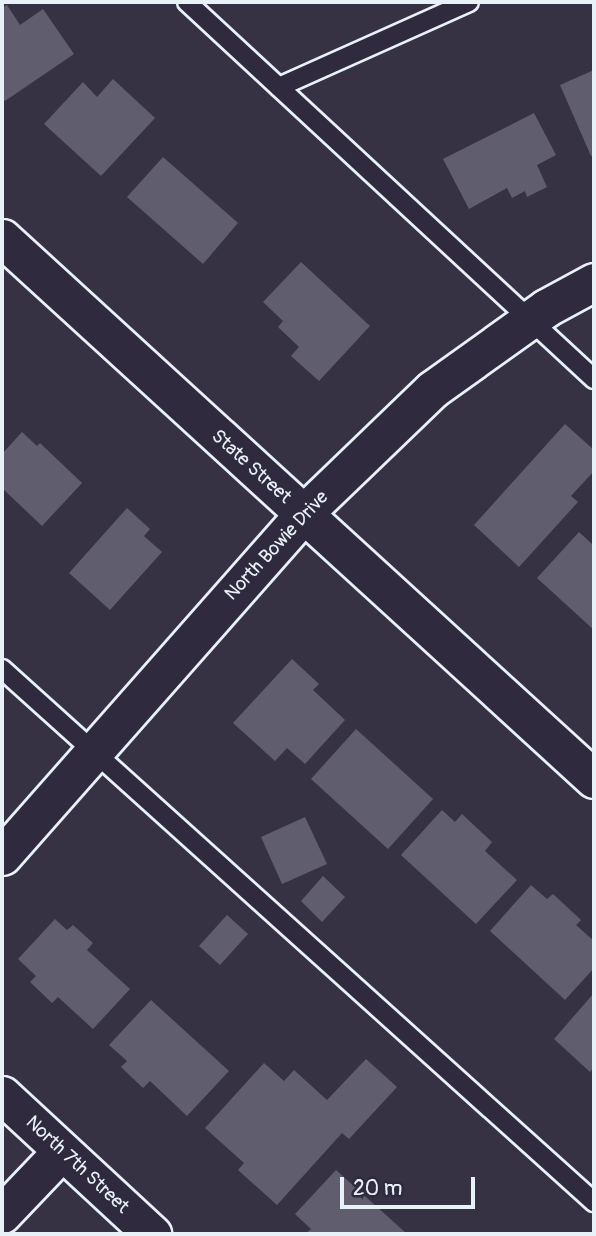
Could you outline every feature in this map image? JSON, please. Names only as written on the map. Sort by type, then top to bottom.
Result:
[{"type":"street","name":"State Street","points":[[2,238],[594,779]]},
{"type":"street","name":"North Bowie Drive","points":[[2,856],[303,514],[433,389],[529,320],[594,282]]},
{"type":"street","name":"North 7th Street","points":[[2,1095],[152,1234]]},
{"type":"street","points":[[2,1214],[61,1152]]},
{"type":"lane","points":[[187,2],[594,379]]},
{"type":"lane","points":[[279,87],[469,2]]},
{"type":"lane","points":[[2,669],[594,1202]]},
{"type":"building","points":[[7,5],[20,25],[43,9],[74,54],[5,101],[2,96],[2,8]]},
{"type":"building","points":[[594,70],[594,155],[591,156],[560,85]]},
{"type":"building","points":[[113,79],[155,118],[101,176],[44,124],[83,82],[97,97]]},
{"type":"building","points":[[534,113],[556,155],[537,165],[547,187],[527,197],[525,191],[512,198],[507,188],[469,209],[443,159]]},
{"type":"building","points":[[163,157],[238,223],[203,264],[127,197]]},
{"type":"building","points":[[301,262],[370,326],[319,381],[291,356],[299,347],[278,327],[283,321],[263,302]]},
{"type":"building","points":[[565,424],[594,450],[594,471],[571,496],[578,502],[519,567],[474,525]]},
{"type":"building","points":[[22,432],[37,446],[40,443],[82,483],[42,526],[2,488],[2,454]]},
{"type":"building","points":[[127,508],[150,529],[144,536],[162,552],[110,610],[69,573]]},
{"type":"building","points":[[579,532],[594,546],[594,630],[537,578]]},
{"type":"building","points":[[292,659],[319,684],[313,690],[345,720],[305,764],[287,748],[275,761],[233,723]]},
{"type":"building","points":[[356,729],[433,799],[388,849],[311,779]]},
{"type":"building","points":[[442,810],[455,822],[462,814],[492,842],[485,851],[517,880],[476,924],[401,855]]},
{"type":"building","points":[[305,817],[327,864],[282,884],[261,837]]},
{"type":"building","points":[[323,876],[345,897],[322,922],[301,901]]},
{"type":"building","points":[[531,885],[547,899],[553,894],[581,920],[576,925],[594,941],[594,968],[565,1000],[490,931]]},
{"type":"building","points":[[227,915],[248,934],[220,965],[199,946]]},
{"type":"building","points":[[55,919],[67,930],[73,925],[93,943],[87,950],[130,989],[93,1029],[58,997],[52,1003],[30,982],[36,976],[18,959]]},
{"type":"building","points":[[594,993],[594,1067],[590,1072],[554,1039]]},
{"type":"building","points":[[151,1000],[229,1071],[187,1116],[150,1081],[143,1088],[121,1067],[127,1061],[109,1045]]},
{"type":"building","points":[[366,1059],[397,1087],[349,1139],[342,1133],[277,1205],[238,1170],[244,1163],[205,1128],[264,1063],[284,1081],[294,1070],[327,1100]]},
{"type":"building","points":[[336,1170],[407,1234],[305,1234],[311,1229],[295,1214]]}]
